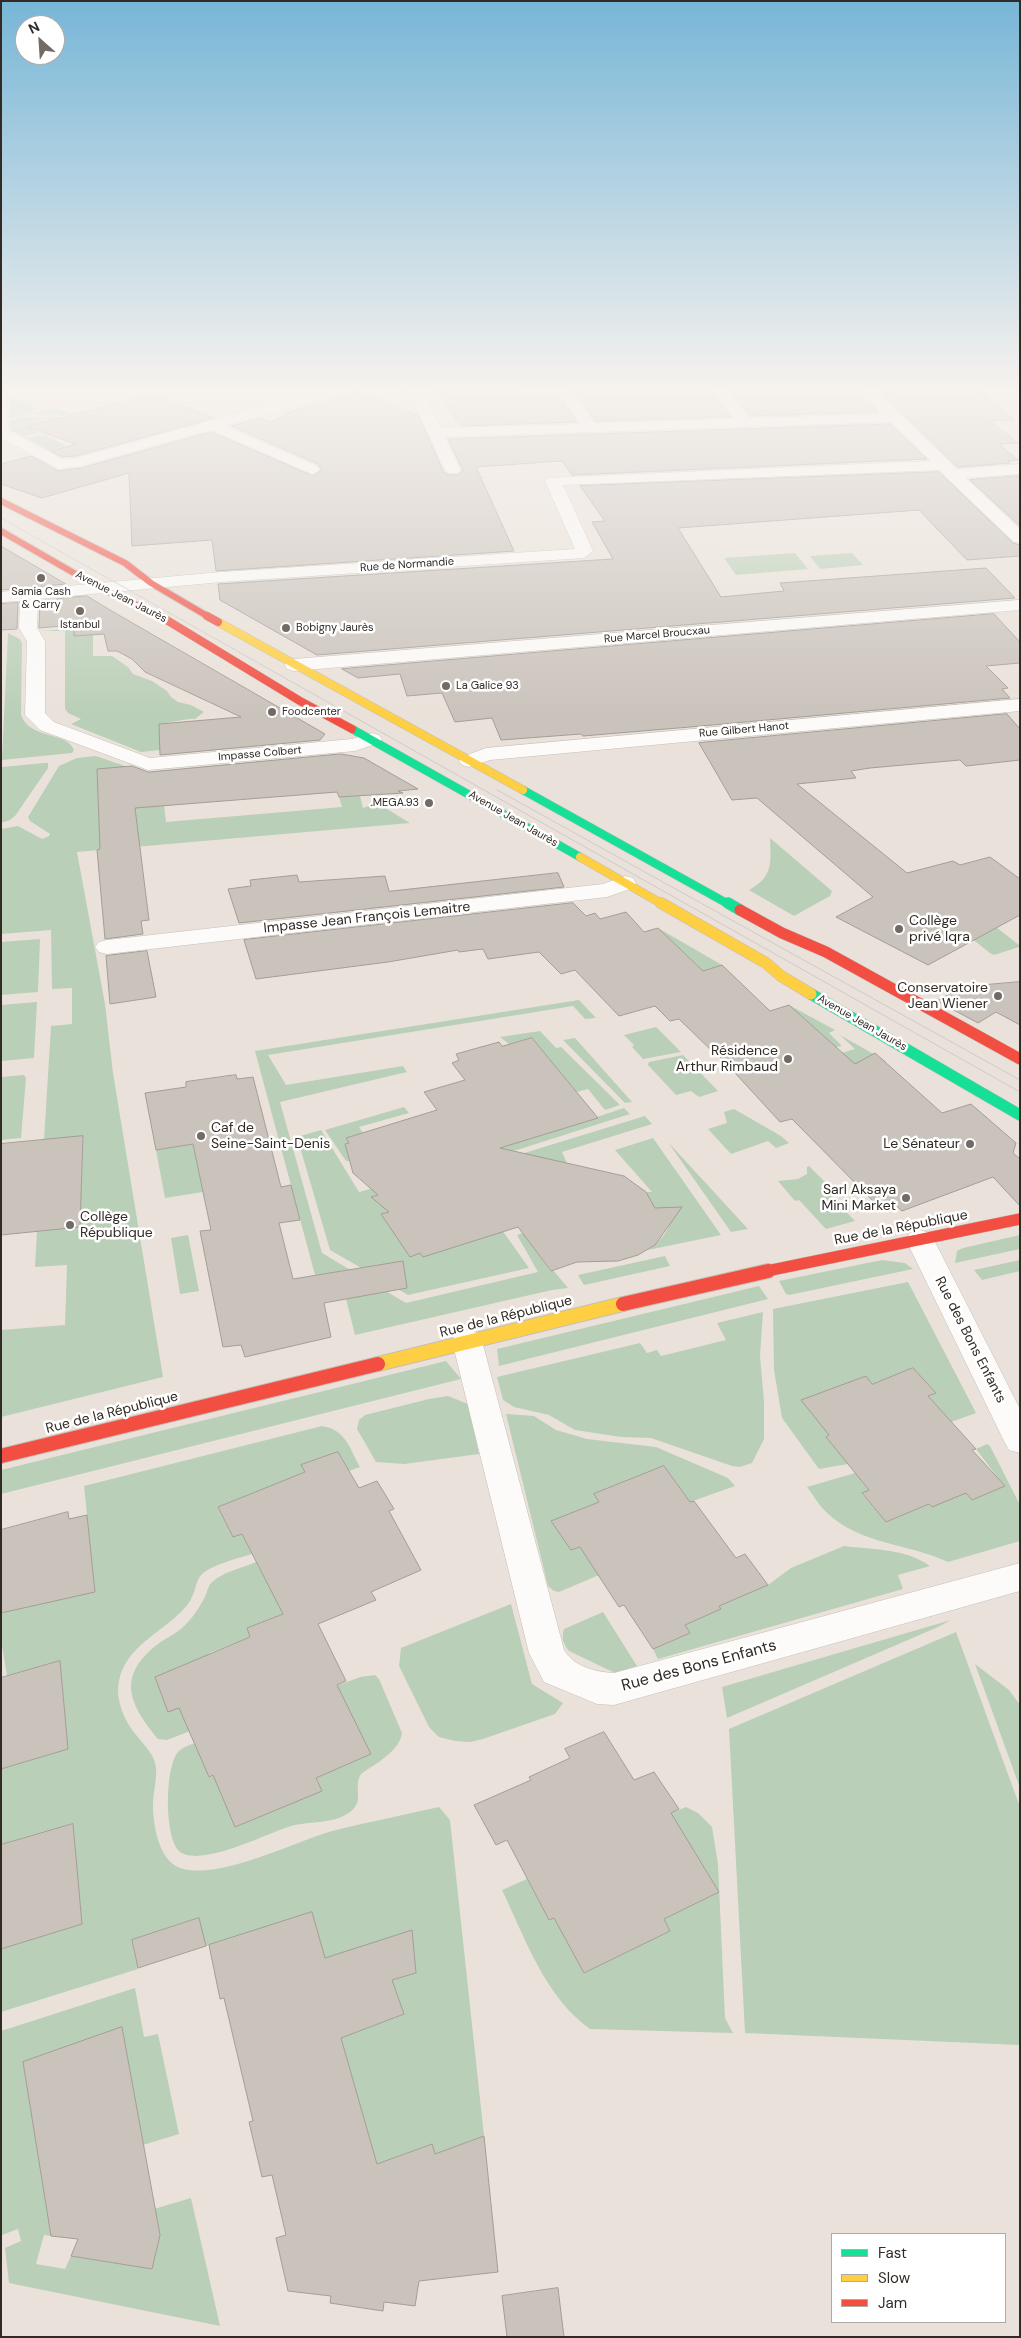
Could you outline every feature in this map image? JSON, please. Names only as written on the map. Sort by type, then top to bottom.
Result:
[{"type":"street","name":"Rue de Normandie","points":[[1,597],[151,583],[578,554],[586,551],[562,499]]},
{"type":"street","points":[[979,499],[1020,538]]},
{"type":"street","name":"Avenue Jean Jaurès","points":[[1,500],[126,564],[151,583],[294,665],[774,929],[826,952],[1020,1059]]},
{"type":"street","name":"Avenue Jean Jaurès","points":[[1,530],[100,588],[151,610],[300,701],[372,739],[766,963],[781,976],[1020,1115]]},
{"type":"street","name":"Impasse Colbert","points":[[29,595],[28,628],[36,641],[35,715],[47,726],[148,764],[355,745],[372,739]]},
{"type":"street","name":"Rue Marcel Broucxau","points":[[294,665],[1020,605]]},
{"type":"street","name":"Rue Gilbert Hanot","points":[[469,761],[486,754],[1020,705]]},
{"type":"street","name":"Impasse Jean François Lemaitre","points":[[107,947],[607,890],[625,883]]},
{"type":"street","name":"Rue de la République","points":[[1,1456],[709,1282],[1020,1219]]},
{"type":"street","name":"Rue des Bons Enfants","points":[[920,1240],[1020,1441]]},
{"type":"street","name":"Rue des Bons Enfants","points":[[467,1341],[547,1654],[557,1671],[598,1688],[614,1689],[1020,1577]]},
{"type":"green space","points":[[795,553],[808,569],[736,575],[724,558]]},
{"type":"green space","points":[[852,553],[863,565],[820,569],[810,556]]},
{"type":"green space","points":[[93,627],[93,656],[112,656],[128,667],[133,674],[152,681],[167,691],[178,702],[191,705],[204,712],[195,719],[159,724],[160,750],[141,752],[71,724],[81,719],[68,713],[65,709],[65,631],[41,631]]},
{"type":"green space","points":[[8,633],[20,639],[22,643],[21,715],[32,728],[70,744],[74,750],[72,753],[2,760]]},
{"type":"green space","name":"Collège République","points":[[96,756],[125,766],[132,766],[135,775],[164,805],[166,822],[342,807],[339,797],[360,796],[363,808],[377,803],[410,823],[77,852],[105,1004],[113,1073],[163,1377],[1,1417],[1,1330],[65,1325],[67,1265],[35,1267],[37,1231],[80,1226],[83,1137],[44,1140],[51,1026],[72,1024],[72,988],[52,989],[51,930],[1,934],[1,829],[18,826],[42,839],[49,836],[50,834],[30,821],[28,817],[59,766],[77,758]]},
{"type":"green space","points":[[48,763],[48,768],[15,816],[1,823],[2,767]]},
{"type":"green space","points":[[770,838],[832,891],[830,896],[794,916],[749,890],[763,880],[769,868],[771,855]]},
{"type":"green space","points":[[936,880],[1019,945],[1019,947],[994,955],[990,953],[908,888]]},
{"type":"green space","points":[[658,928],[722,965],[703,971]]},
{"type":"green space","points":[[40,939],[38,992],[1,995],[1,942]]},
{"type":"green space","points":[[579,1000],[596,1018],[585,1019],[573,1006],[268,1055],[286,1085],[403,1066],[407,1072],[280,1102],[322,1253],[406,1303],[538,1272],[517,1235],[523,1233],[550,1271],[553,1270],[568,1288],[355,1335],[346,1299],[349,1270],[315,1275],[255,1051]]},
{"type":"green space","points":[[37,1002],[34,1058],[1,1061],[1,1005]]},
{"type":"green space","points":[[789,1005],[835,1030],[829,1033],[842,1046],[836,1047]]},
{"type":"green space","points":[[656,1027],[681,1052],[643,1059],[632,1047],[634,1045],[624,1035]]},
{"type":"green space","points":[[540,1031],[556,1048],[561,1047],[620,1105],[605,1110],[588,1089],[577,1092],[532,1038],[509,1044],[500,1037]]},
{"type":"green space","points":[[840,1035],[886,1061],[843,1075],[825,1058],[855,1049]]},
{"type":"green space","points":[[575,1038],[632,1102],[625,1103],[563,1040]]},
{"type":"green space","points":[[683,1055],[718,1091],[699,1097],[691,1091],[676,1095],[648,1065],[649,1062]]},
{"type":"green space","points":[[24,1075],[26,1078],[21,1138],[1,1140],[1,1077]]},
{"type":"green space","points":[[484,1085],[527,1140],[624,1108],[630,1114],[492,1158]]},
{"type":"green space","points":[[404,1107],[409,1113],[359,1127],[366,1137],[357,1140],[354,1135],[346,1138],[349,1143],[345,1144],[355,1161],[346,1161],[325,1130]]},
{"type":"green space","points":[[734,1109],[781,1136],[789,1143],[776,1148],[768,1141],[731,1154],[708,1129],[727,1123],[724,1112]]},
{"type":"green space","points":[[645,1116],[652,1124],[562,1152],[571,1172],[495,1162]]},
{"type":"green space","points":[[321,1130],[359,1192],[374,1188],[379,1194],[372,1197],[390,1212],[394,1233],[410,1256],[420,1253],[423,1257],[448,1244],[452,1248],[476,1236],[480,1239],[485,1206],[529,1268],[408,1295],[330,1250],[297,1137]]},
{"type":"green space","points":[[653,1138],[721,1235],[648,1250],[669,1227],[672,1208],[653,1208],[646,1192],[652,1192],[615,1150]]},
{"type":"green space","points":[[668,1142],[748,1229],[731,1232]]},
{"type":"green space","points":[[193,1144],[203,1192],[165,1198],[156,1150]]},
{"type":"green space","points":[[809,1166],[827,1184],[825,1190],[855,1221],[826,1229],[799,1200],[795,1201],[778,1181],[798,1179],[807,1174],[807,1167]]},
{"type":"green space","points":[[188,1235],[199,1291],[180,1294],[171,1238]]},
{"type":"green space","points":[[1020,1235],[1020,1249],[955,1263],[957,1251],[963,1248]]},
{"type":"green space","points":[[665,1256],[670,1266],[584,1285],[578,1275]]},
{"type":"green space","points":[[882,1260],[905,1263],[913,1269],[789,1295],[786,1294],[779,1281]]},
{"type":"green space","points":[[1020,1260],[1020,1271],[982,1280],[974,1270]]},
{"type":"green space","points":[[908,1282],[976,1413],[951,1422],[928,1396],[935,1393],[913,1368],[872,1384],[865,1377],[826,1437],[848,1464],[819,1469],[782,1418],[774,1370],[773,1309]]},
{"type":"green space","points":[[759,1286],[768,1299],[499,1366],[497,1349]]},
{"type":"green space","points":[[763,1312],[760,1356],[764,1402],[764,1439],[752,1463],[740,1467],[732,1466],[651,1438],[621,1437],[575,1430],[549,1415],[514,1407],[503,1400],[497,1377],[640,1343],[647,1353],[657,1350],[661,1356],[726,1340],[717,1323]]},
{"type":"green space","points":[[446,1361],[461,1379],[1,1494],[1,1470]]},
{"type":"green space","points":[[448,1396],[468,1404],[479,1454],[404,1464],[376,1462],[357,1429],[359,1420],[365,1415]]},
{"type":"green space","points":[[506,1414],[534,1416],[556,1430],[587,1439],[656,1447],[728,1478],[735,1486],[690,1502],[664,1466],[594,1494],[599,1502],[552,1521],[571,1550],[580,1547],[599,1575],[559,1592],[554,1591],[548,1586]]},
{"type":"green space","points":[[322,1426],[337,1431],[342,1435],[360,1467],[349,1471],[338,1452],[302,1465],[305,1472],[218,1507],[233,1537],[242,1534],[252,1554],[220,1564],[201,1575],[191,1599],[184,1609],[144,1642],[128,1659],[119,1681],[118,1696],[129,1724],[154,1759],[156,1773],[153,1805],[156,1832],[167,1858],[180,1868],[196,1871],[235,1865],[332,1831],[439,1807],[450,1820],[484,2136],[435,2154],[431,2144],[377,2164],[341,2038],[404,2014],[392,1980],[416,1973],[412,1931],[322,1961],[312,1913],[206,1946],[198,1918],[132,1940],[138,1969],[1,2012],[1,1949],[82,1924],[73,1824],[1,1845],[1,1769],[68,1749],[60,1661],[7,1676],[1,1639],[1,1613],[95,1591],[84,1486]]},
{"type":"green space","points":[[987,1444],[990,1446],[1020,1505],[1020,1541],[948,1562],[854,1531],[839,1523],[826,1512],[807,1487],[855,1473],[869,1490],[862,1494],[886,1522],[929,1504],[966,1493],[972,1500],[1004,1486],[976,1449]]},
{"type":"green space","points":[[844,1546],[899,1553],[920,1560],[930,1566],[898,1575],[903,1589],[658,1659],[653,1649],[690,1633],[685,1625],[721,1609],[719,1606],[768,1585],[791,1568]]},
{"type":"green space","points":[[256,1562],[272,1592],[287,1612],[247,1628],[250,1637],[209,1653],[210,1655],[180,1707],[190,1731],[167,1740],[158,1739],[135,1704],[131,1681],[135,1670],[142,1659],[154,1647],[179,1631],[189,1621],[203,1601],[211,1583],[226,1573]]},
{"type":"green space","points":[[511,1604],[532,1684],[563,1703],[555,1714],[483,1739],[470,1742],[439,1737],[429,1727],[399,1666],[401,1648]]},
{"type":"green space","points":[[603,1612],[637,1666],[615,1673],[569,1651],[567,1648],[563,1638],[564,1629]]},
{"type":"green space","points":[[951,1620],[938,1627],[727,1718],[722,1687]]},
{"type":"green space","points":[[956,1632],[1020,1807],[1020,2045],[745,2033],[729,1729]]},
{"type":"green space","points":[[975,1664],[1009,1690],[1020,1705],[1020,1788]]},
{"type":"green space","points":[[375,1675],[379,1679],[402,1733],[397,1746],[392,1751],[361,1774],[358,1785],[358,1800],[353,1809],[341,1817],[291,1826],[218,1853],[202,1856],[189,1855],[179,1851],[174,1843],[171,1831],[168,1802],[171,1772],[174,1760],[180,1750],[195,1743],[209,1777],[213,1775],[235,1827],[322,1791],[316,1778],[371,1754],[353,1718],[331,1688],[360,1677]]},
{"type":"green space","points":[[686,1807],[698,1813],[712,1827],[718,1864],[725,2018],[733,2033],[590,2029],[560,2001],[548,1984],[528,1947],[502,1890],[527,1879],[549,1920],[554,1918],[584,1973],[670,1931],[664,1919],[719,1892],[694,1851],[662,1817]]},
{"type":"green space","points":[[135,1988],[144,2037],[158,2034],[179,2134],[143,2145],[122,2028],[23,2062],[51,2236],[44,2235],[36,2264],[65,2269],[71,2256],[152,2269],[160,2235],[154,2209],[191,2198],[220,2326],[9,2283],[5,2248],[21,2241],[18,2229],[2,2235],[1,2031]]},
{"type":"building","points":[[130,499],[491,499],[514,551],[216,571],[212,540],[132,546]]},
{"type":"building","points":[[589,499],[967,499],[1013,543],[1020,545],[1020,556],[967,560],[919,510],[678,528],[721,597],[784,591],[780,583],[986,568],[1015,598],[317,655],[220,600],[218,584],[613,559],[592,522],[605,521]]},
{"type":"building","points":[[991,499],[1020,499],[1020,526]]},
{"type":"building","points":[[1,546],[59,580],[66,584],[1,590]]},
{"type":"building","points":[[87,596],[325,734],[320,740],[160,755],[159,724],[241,717],[145,672],[132,659],[117,651],[108,651],[104,634],[74,636],[74,625],[39,628],[40,601]]},
{"type":"building","points":[[18,603],[17,629],[1,630],[1,604]]},
{"type":"building","points":[[994,614],[1020,642],[1020,663],[986,666],[1008,688],[1002,689],[1010,698],[690,727],[583,736],[581,734],[501,740],[492,718],[455,722],[442,693],[407,696],[400,674],[358,678],[342,669]]},
{"type":"building","points":[[1007,714],[1020,729],[1020,760],[966,766],[960,760],[870,768],[851,771],[856,778],[797,784],[907,873],[953,861],[960,865],[990,857],[1020,879],[1020,915],[928,965],[836,917],[873,897],[757,798],[732,800],[699,743]]},
{"type":"building","points":[[341,754],[364,758],[418,789],[398,791],[403,793],[339,797],[337,792],[135,808],[149,920],[141,921],[143,934],[105,939],[97,850],[100,849],[97,769],[132,766],[148,772]]},
{"type":"building","points":[[558,873],[564,887],[239,923],[228,889],[251,886],[250,880],[297,875],[299,882],[385,876],[389,891]]},
{"type":"building","name":"Résidence Arthur Rimbaud","points":[[573,903],[586,916],[595,913],[600,919],[626,912],[644,932],[658,928],[703,971],[722,965],[770,1011],[789,1005],[855,1064],[875,1053],[942,1113],[971,1104],[1016,1143],[1013,1153],[1020,1159],[1020,1206],[993,1177],[902,1211],[893,1203],[879,1207],[792,1119],[780,1122],[714,1050],[712,1051],[679,1019],[670,1021],[655,1006],[619,1016],[575,970],[561,974],[539,952],[488,959],[483,949],[459,952],[458,950],[388,962],[256,979],[244,940]]},
{"type":"building","points":[[147,951],[156,997],[110,1004],[106,956]]},
{"type":"building","points":[[1020,982],[1020,1025],[996,1012],[978,1023],[937,1001],[955,991],[951,988]]},
{"type":"building","points":[[532,1038],[598,1118],[500,1148],[624,1176],[646,1192],[655,1208],[682,1207],[655,1245],[638,1255],[618,1261],[577,1262],[551,1271],[518,1227],[423,1257],[420,1253],[410,1257],[381,1214],[389,1212],[371,1197],[378,1195],[353,1173],[345,1144],[349,1143],[346,1138],[437,1110],[424,1092],[465,1080],[452,1063],[459,1060],[456,1054],[499,1042],[502,1046]]},
{"type":"building","points":[[236,1075],[237,1079],[253,1077],[281,1187],[291,1185],[300,1220],[279,1223],[293,1279],[403,1261],[407,1288],[324,1303],[331,1337],[245,1357],[241,1345],[223,1347],[200,1231],[211,1230],[193,1144],[156,1150],[145,1093],[186,1087],[186,1082]]},
{"type":"building","points":[[83,1136],[80,1227],[1,1235],[1,1144]]},
{"type":"building","points":[[913,1368],[936,1393],[928,1396],[976,1449],[972,1450],[1005,1486],[972,1500],[966,1493],[932,1507],[929,1504],[886,1522],[862,1493],[869,1490],[826,1437],[829,1435],[801,1400],[866,1376],[872,1384]]},
{"type":"building","points":[[338,1452],[359,1488],[377,1481],[394,1509],[389,1511],[421,1570],[371,1592],[376,1600],[318,1624],[346,1681],[337,1685],[371,1754],[316,1778],[322,1791],[235,1827],[213,1775],[209,1777],[179,1708],[168,1712],[155,1677],[250,1637],[247,1628],[283,1614],[242,1534],[233,1537],[218,1507],[305,1472],[301,1465]]},
{"type":"building","points":[[664,1466],[690,1502],[694,1501],[736,1558],[745,1554],[768,1585],[719,1606],[721,1609],[685,1625],[690,1633],[653,1649],[624,1605],[619,1607],[580,1547],[571,1550],[551,1521],[599,1502],[594,1494]]},
{"type":"building","points":[[68,1512],[69,1519],[87,1515],[95,1592],[1,1613],[1,1530]]},
{"type":"building","points":[[60,1661],[68,1749],[1,1769],[1,1678]]},
{"type":"building","points":[[604,1732],[634,1780],[654,1772],[679,1809],[671,1813],[719,1892],[664,1919],[670,1931],[584,1973],[554,1918],[549,1920],[507,1840],[496,1845],[474,1805],[531,1780],[529,1777],[570,1758],[565,1749]]},
{"type":"building","points":[[73,1824],[82,1924],[1,1949],[1,1845]]},
{"type":"building","points":[[312,1912],[325,1958],[412,1930],[416,1973],[392,1980],[404,2014],[341,2038],[377,2164],[432,2144],[435,2154],[484,2136],[498,2272],[419,2281],[415,2306],[384,2302],[383,2311],[330,2303],[331,2296],[288,2291],[276,2238],[286,2235],[272,2175],[262,2177],[249,2122],[253,2121],[224,1998],[220,1999],[209,1945]]},
{"type":"building","points":[[199,1918],[206,1946],[138,1968],[132,1940]]},
{"type":"building","points":[[122,2027],[160,2235],[152,2269],[71,2256],[78,2239],[51,2236],[23,2062]]},
{"type":"building","points":[[558,2288],[564,2337],[507,2337],[502,2296]]},
{"type":"tram line","points":[[1,518],[1020,1092]]},
{"type":"tram line","points":[[497,790],[1020,1080]]},
{"type":"traffic: fast","points":[[352,729],[580,857]]},
{"type":"traffic: fast","points":[[523,790],[740,910]]},
{"type":"traffic: fast","points":[[811,994],[1020,1115]]},
{"type":"traffic: slow","points":[[218,622],[523,790]]},
{"type":"traffic: slow","points":[[580,857],[766,963],[781,976],[811,994]]},
{"type":"traffic: slow","points":[[378,1364],[623,1304]]},
{"type":"traffic: jam","points":[[1,501],[125,563],[151,583],[218,622]]},
{"type":"traffic: jam","points":[[1,531],[100,588],[151,610],[300,701],[352,729]]},
{"type":"traffic: jam","points":[[740,910],[782,933],[826,952],[1020,1059]]},
{"type":"traffic: jam","points":[[623,1304],[709,1283],[1020,1219]]},
{"type":"traffic: jam","points":[[1,1456],[378,1364]]},
{"type":"place","name":"Samia Cash & Carry","points":[[41,578]]},
{"type":"place","name":"Istanbul","points":[[80,611]]},
{"type":"place","name":"Bobigny Jaurès","points":[[286,628]]},
{"type":"place","name":"La Galice 93","points":[[446,686]]},
{"type":"place","name":"Foodcenter","points":[[272,712]]},
{"type":"place","name":".MEGA.93","points":[[429,803]]},
{"type":"place","name":"Collège privé Iqra","points":[[899,929]]},
{"type":"place","name":"Conservatoire Jean Wiener","points":[[998,996]]},
{"type":"place","name":"Résidence Arthur Rimbaud","points":[[788,1059]]},
{"type":"place","name":"Caf de Seine-Saint-Denis","points":[[201,1136]]},
{"type":"place","name":"Le Sénateur","points":[[970,1144]]},
{"type":"place","name":"Sarl Aksaya Mini Market","points":[[906,1198]]},
{"type":"place","name":"Collège République","points":[[70,1225]]}]
